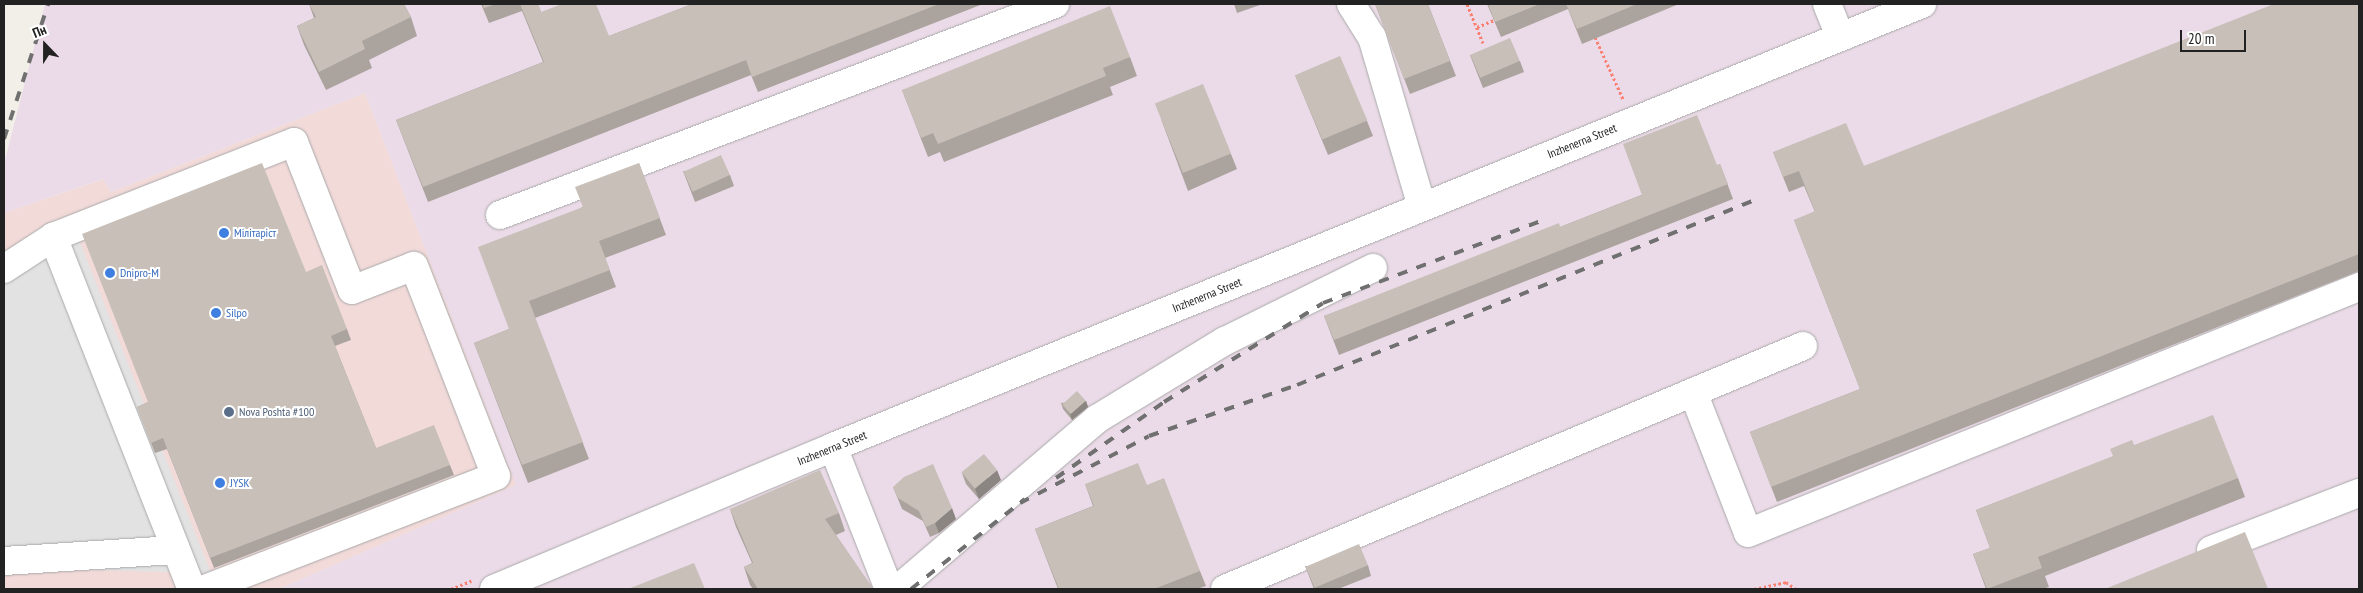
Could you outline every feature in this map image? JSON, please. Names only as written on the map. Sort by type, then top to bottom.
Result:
[{"type":"street","points":[[500,215],[1055,4]]},
{"type":"street","points":[[1351,4],[1372,37],[1392,112],[1422,207]]},
{"type":"street","points":[[1827,4],[1840,36]]},
{"type":"street","name":"Inzhenerna Street","points":[[494,589],[833,447],[1922,4]]},
{"type":"street","points":[[4,269],[53,237],[294,142],[352,290],[414,266],[496,476],[204,589]]},
{"type":"street","points":[[53,237],[192,589]]},
{"type":"street","points":[[898,589],[1097,419],[1226,341],[1373,268]]},
{"type":"street","points":[[1693,392],[1748,533],[2359,287]]},
{"type":"street","points":[[1225,589],[1803,346]]},
{"type":"street","points":[[833,447],[889,589]]},
{"type":"street","points":[[2183,561],[2359,492]]},
{"type":"street","points":[[4,561],[176,550]]},
{"type":"path","points":[[1467,4],[1483,43]]},
{"type":"path","points":[[1477,27],[1502,17]]},
{"type":"path","points":[[1592,30],[1623,100]]},
{"type":"path","points":[[1754,589],[1786,582],[1796,589]]},
{"type":"shaded area","points":[[45,4],[2359,4],[2359,589],[279,589],[516,485],[365,93],[111,192],[103,179],[4,213],[4,164]]},
{"type":"shaded area","points":[[365,93],[517,485],[279,589],[4,589],[4,213],[104,179],[111,192]]},
{"type":"shaded area","points":[[79,240],[211,573],[4,568],[4,270]]},
{"type":"building","points":[[309,4],[404,4],[411,17],[362,41],[365,49],[319,72],[297,26],[316,17]]},
{"type":"building","points":[[482,4],[496,4],[484,8]]},
{"type":"building","points":[[520,4],[538,4],[541,12],[562,4],[596,4],[609,36],[692,4],[939,4],[752,77],[746,60],[423,187],[396,120],[544,62]]},
{"type":"building","points":[[1375,4],[1428,4],[1450,61],[1404,79]]},
{"type":"building","points":[[1488,4],[1540,4],[1495,22]]},
{"type":"building","points":[[1566,4],[1637,4],[1577,29]]},
{"type":"building","points":[[2274,4],[2359,4],[2359,254],[1771,487],[1750,432],[1860,389],[1794,220],[1815,211],[1799,171],[1783,177],[1773,152],[1846,123],[1864,166]]},
{"type":"building","points":[[1110,6],[1130,57],[1103,68],[1106,76],[938,144],[933,133],[921,138],[902,90]]},
{"type":"building","points":[[1510,38],[1520,61],[1480,78],[1470,55]]},
{"type":"building","points":[[1340,56],[1367,120],[1322,140],[1295,75]]},
{"type":"building","points":[[1203,84],[1231,154],[1183,173],[1155,103]]},
{"type":"building","points":[[1697,115],[1717,165],[1720,164],[1728,184],[1334,340],[1324,316],[1559,223],[1560,227],[1642,195],[1623,144]]},
{"type":"building","points":[[721,155],[730,175],[692,192],[684,172]]},
{"type":"building","points":[[262,163],[306,272],[322,265],[347,329],[331,336],[376,448],[434,425],[450,465],[210,558],[163,438],[151,443],[137,407],[148,402],[82,234]]},
{"type":"building","points":[[639,163],[660,218],[599,241],[610,270],[529,301],[583,442],[522,465],[474,343],[509,329],[478,247],[583,207],[575,187]]},
{"type":"building","points":[[1077,391],[1086,401],[1071,414],[1062,404]]},
{"type":"building","points":[[2213,415],[2238,478],[2038,557],[2042,568],[1987,589],[1973,554],[1990,548],[1976,510],[2113,456],[2110,449],[2132,440],[2134,445]]},
{"type":"building","points":[[984,454],[997,470],[975,489],[961,472]]},
{"type":"building","points":[[1138,463],[1147,485],[1164,478],[1200,571],[1154,589],[1059,589],[1035,529],[1094,506],[1085,484]]},
{"type":"building","points":[[933,464],[952,508],[935,523],[926,527],[919,511],[898,498],[893,487],[904,477]]},
{"type":"building","points":[[820,470],[839,513],[825,519],[873,589],[758,589],[744,567],[753,563],[730,509]]},
{"type":"building","points":[[2245,532],[2268,589],[2105,589]]},
{"type":"building","points":[[1359,544],[1368,565],[1315,588],[1306,567]]},
{"type":"building","points":[[694,563],[705,589],[628,589]]},
{"type":"railway","points":[[4,139],[48,4]]},
{"type":"railway","points":[[1020,503],[1149,436],[1297,385],[1759,198]]},
{"type":"railway","points":[[1056,478],[1164,402],[1323,303],[1539,222]]},
{"type":"railway","points":[[911,589],[1025,499]]},
{"type":"place","name":"Мілітаріст","points":[[224,233]]},
{"type":"place","name":"Dnipro-M","points":[[110,273]]},
{"type":"place","name":"Silpo","points":[[216,313]]},
{"type":"place","name":"Nova Poshta #100","points":[[229,412]]},
{"type":"place","name":"JYSK","points":[[220,483]]}]
